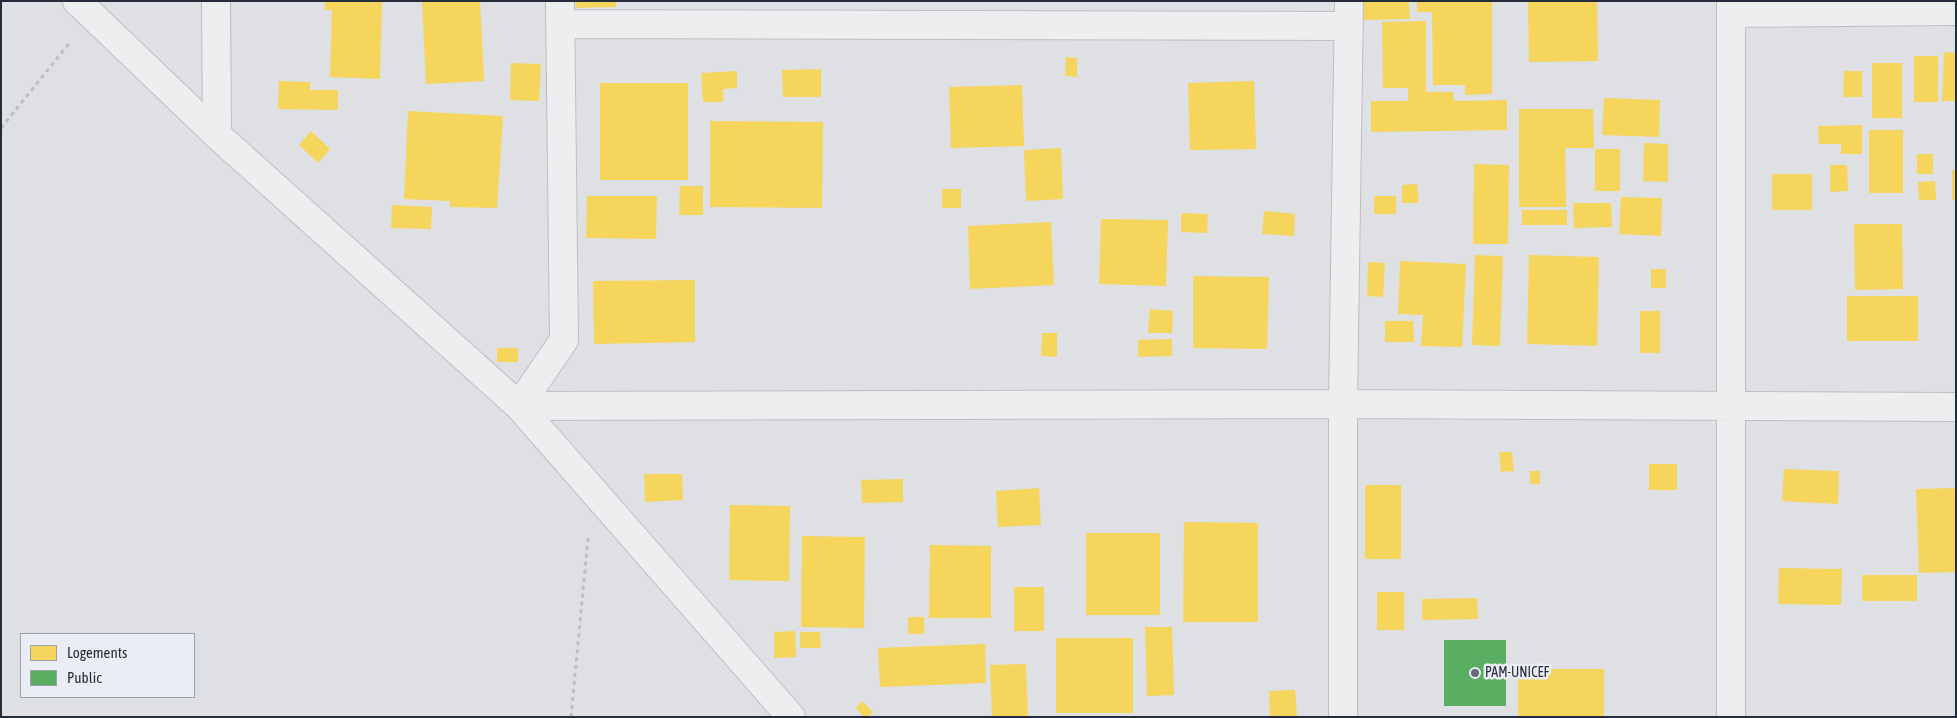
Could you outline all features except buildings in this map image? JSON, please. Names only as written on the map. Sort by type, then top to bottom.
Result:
[{"type":"street","points":[[216,1],[216,135]]},
{"type":"street","points":[[1731,717],[1731,7],[1956,11]]},
{"type":"street","points":[[84,8],[216,135],[519,406],[791,717]]},
{"type":"street","points":[[519,406],[564,340],[560,13],[1349,14],[1343,404],[1343,717]]},
{"type":"street","points":[[519,406],[1343,404],[1956,407]]},
{"type":"path","points":[[1,128],[84,8]]},
{"type":"path","points":[[571,717],[592,489]]},
{"type":"place","name":"PAM-UNICEF","points":[[1475,673]]}]
